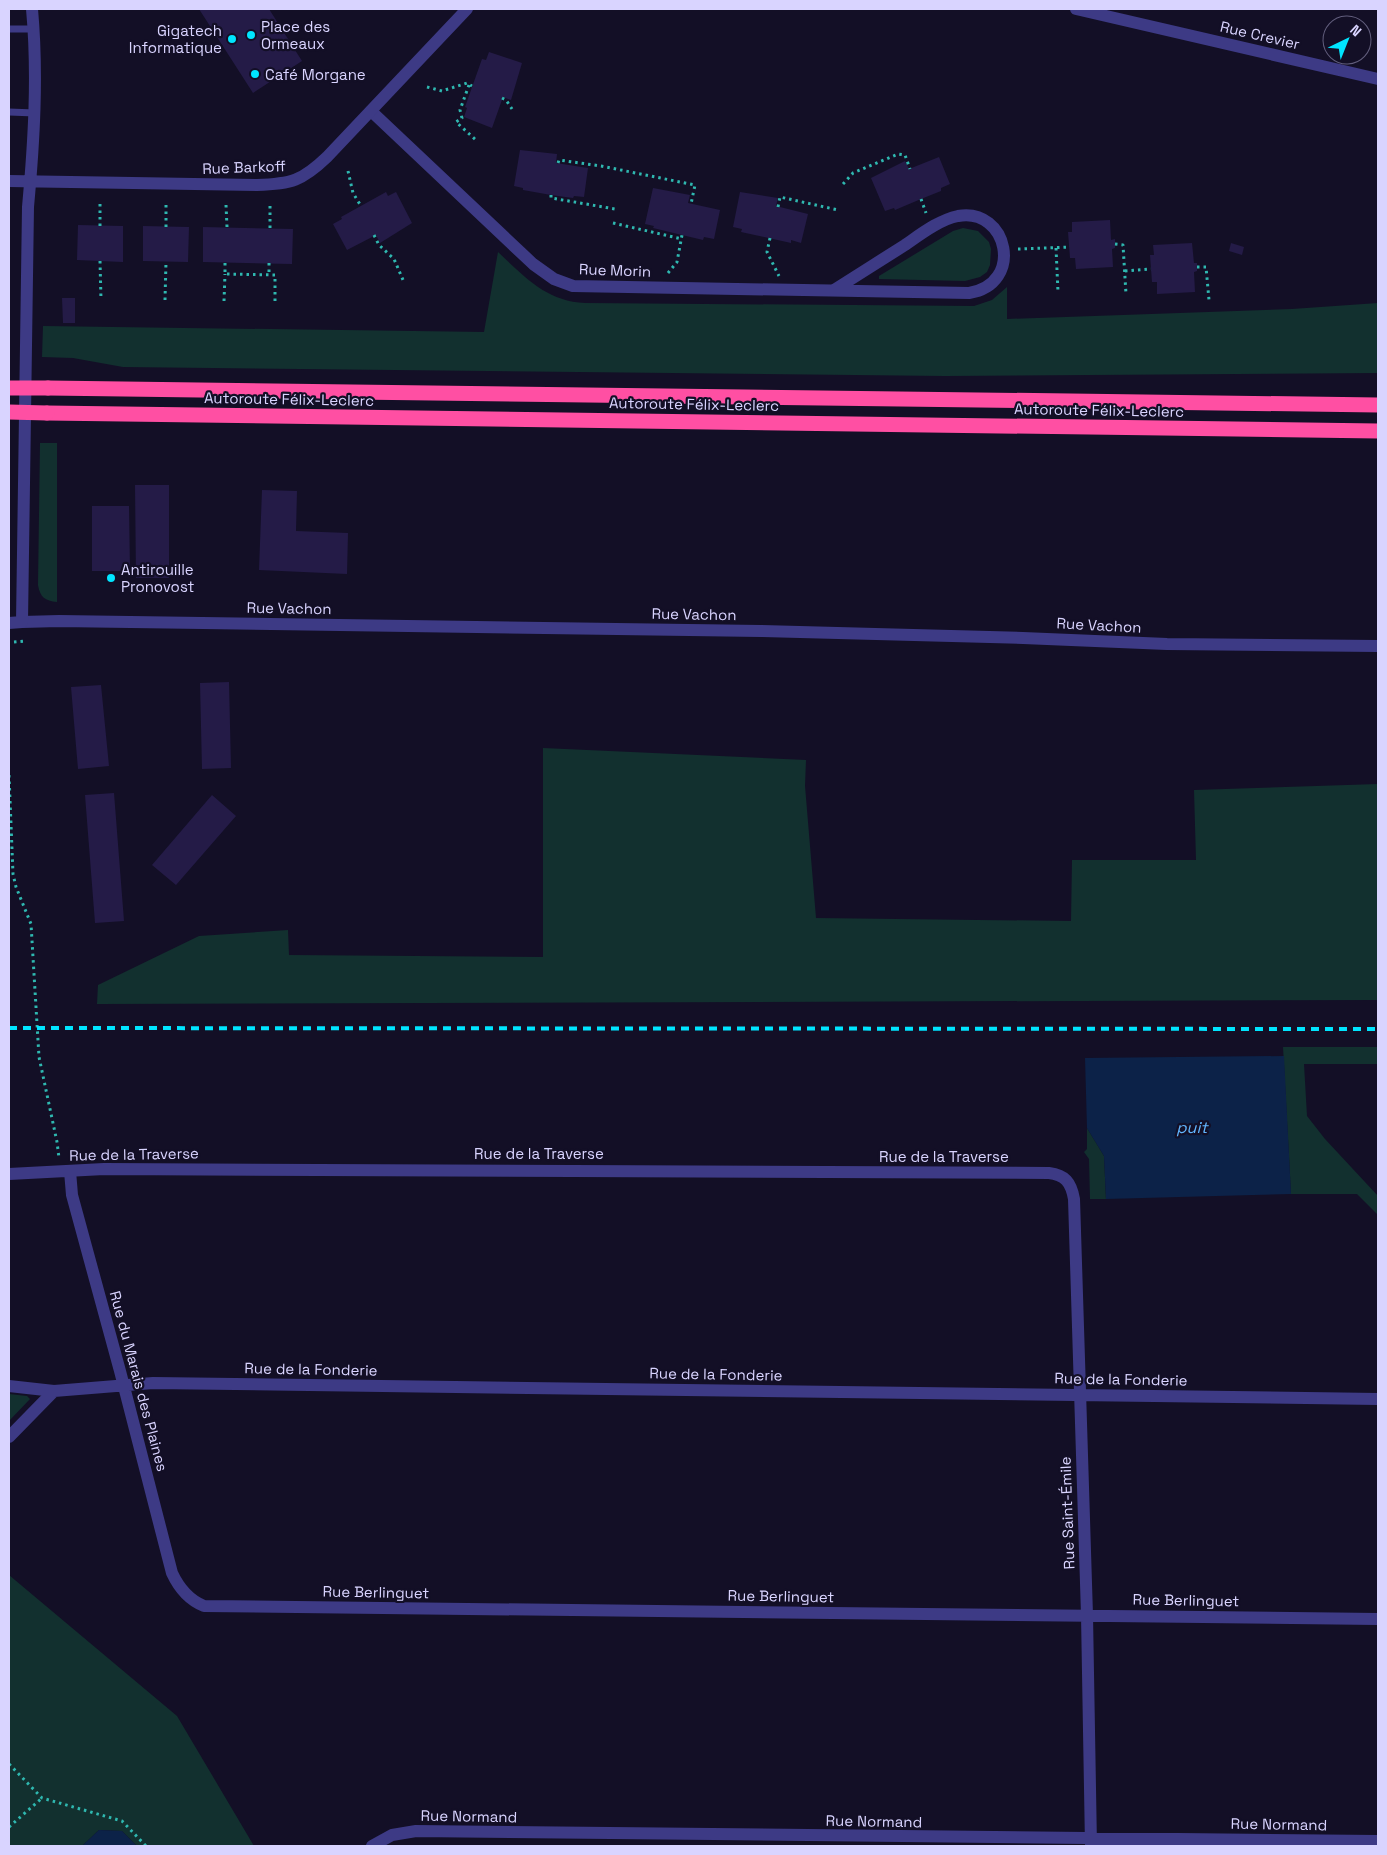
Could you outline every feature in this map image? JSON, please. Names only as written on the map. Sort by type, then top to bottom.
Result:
[{"type":"highway","name":"Autoroute Félix-Leclerc","points":[[9,388],[1378,405]]},
{"type":"highway","name":"Autoroute Félix-Leclerc","points":[[9,412],[1374,432]]},
{"type":"street","points":[[22,622],[28,207],[35,113],[32,9]]},
{"type":"street","name":"Rue Barkoff","points":[[9,181],[257,185],[289,182],[310,172],[371,111],[467,9]]},
{"type":"street","name":"Rue Crevier","points":[[1076,9],[1378,79]]},
{"type":"street","name":"Rue Morin","points":[[371,111],[533,264],[560,282],[580,287],[959,293],[981,290],[991,284],[1002,270],[1004,257],[1002,245],[998,234],[983,219],[971,215],[951,218],[927,230],[834,290]]},
{"type":"street","name":"Rue Vachon","points":[[9,623],[59,621],[761,631],[1167,644],[1378,646]]},
{"type":"street","name":"Rue de la Traverse","points":[[9,1174],[104,1169],[1048,1172],[1068,1180]]},
{"type":"street","name":"Rue du Marais des Plaines","points":[[70,1172],[72,1195],[124,1385],[172,1573],[178,1585],[187,1595]]},
{"type":"street","name":"Rue Saint-Émile","points":[[1068,1180],[1074,1199],[1087,1615],[1091,1842]]},
{"type":"street","name":"Rue de la Fonderie","points":[[9,1386],[54,1391],[153,1383],[1378,1399]]},
{"type":"street","points":[[9,1436],[54,1391]]},
{"type":"street","name":"Rue Berlinguet","points":[[187,1595],[198,1603],[210,1607],[1378,1619]]},
{"type":"street","name":"Rue Normand","points":[[372,1846],[392,1835],[416,1832],[532,1840],[1378,1841]]},
{"type":"lane","points":[[9,29],[34,29]]},
{"type":"lane","points":[[9,112],[35,113]]},
{"type":"path","points":[[427,86],[442,91],[467,84],[471,85],[460,110],[462,118],[456,122],[476,140]]},
{"type":"path","points":[[502,98],[506,100],[512,109]]},
{"type":"path","points":[[843,184],[853,173],[898,154],[905,155],[910,169]]},
{"type":"path","points":[[558,163],[559,160],[589,164],[695,185],[691,204]]},
{"type":"path","points":[[348,170],[353,193],[361,206]]},
{"type":"path","points":[[551,195],[551,198],[615,209]]},
{"type":"path","points":[[778,207],[780,197],[838,210]]},
{"type":"path","points":[[921,199],[928,216]]},
{"type":"path","points":[[100,204],[100,226]]},
{"type":"path","points":[[166,204],[166,226]]},
{"type":"path","points":[[226,205],[227,227]]},
{"type":"path","points":[[270,206],[270,228]]},
{"type":"path","points":[[613,223],[682,237],[677,262],[668,274]]},
{"type":"path","points":[[374,236],[379,245],[394,259],[404,280]]},
{"type":"path","points":[[770,238],[767,252],[780,275]]},
{"type":"path","points":[[1115,244],[1123,245],[1126,294]]},
{"type":"path","points":[[1016,249],[1070,247]]},
{"type":"path","points":[[1056,248],[1058,292]]},
{"type":"path","points":[[100,261],[100,300]]},
{"type":"path","points":[[166,262],[166,300]]},
{"type":"path","points":[[224,301],[225,263]]},
{"type":"path","points":[[269,264],[269,275]]},
{"type":"path","points":[[1197,267],[1206,267],[1209,300]]},
{"type":"path","points":[[1125,270],[1151,269]]},
{"type":"path","points":[[225,274],[274,275],[276,301]]},
{"type":"path","points":[[14,642],[25,641]]},
{"type":"path","points":[[9,775],[13,874],[16,887],[31,924],[39,1057],[58,1142],[58,1153]]},
{"type":"path","points":[[9,1764],[42,1798],[122,1821],[146,1846]]},
{"type":"path","points":[[9,1827],[42,1798]]},
{"type":"green space","points":[[963,228],[978,231],[989,242],[991,249],[990,265],[987,272],[980,277],[965,281],[879,279],[879,276],[953,231]]},
{"type":"green space","points":[[498,252],[527,279],[547,293],[559,298],[585,303],[974,306],[992,300],[1007,287],[1007,319],[1292,309],[1378,303],[1378,373],[945,376],[123,367],[73,358],[42,357],[43,326],[484,332]]},
{"type":"green space","points":[[40,443],[57,443],[57,602],[44,598],[40,593],[38,585]]},
{"type":"green space","points":[[543,748],[806,760],[805,786],[816,918],[1071,921],[1072,860],[1196,860],[1194,790],[1378,784],[1378,1000],[97,1004],[98,985],[199,936],[288,930],[289,955],[543,957]]},
{"type":"green space","points":[[1283,1047],[1378,1047],[1378,1064],[1304,1064],[1307,1116],[1325,1139],[1378,1196],[1378,1215],[1357,1194],[1291,1194]]},
{"type":"green space","points":[[1087,1128],[1104,1156],[1106,1199],[1090,1199],[1089,1159],[1084,1152],[1087,1149]]},
{"type":"green space","points":[[9,1394],[27,1396],[30,1399],[9,1421]]},
{"type":"green space","points":[[9,1575],[177,1716],[254,1846],[137,1846],[122,1831],[99,1830],[82,1846],[9,1846]]},
{"type":"water","name":"puit","points":[[1284,1056],[1291,1194],[1106,1199],[1104,1156],[1087,1128],[1085,1058]]},
{"type":"water","points":[[99,1830],[122,1831],[137,1846],[82,1846]]},
{"type":"building","name":"Place des Ormeaux","points":[[199,9],[269,9],[302,61],[253,93]]},
{"type":"building","points":[[489,52],[522,63],[511,100],[503,97],[492,128],[464,117],[467,108],[465,107],[482,59],[486,60]]},
{"type":"building","points":[[520,150],[557,154],[556,163],[588,168],[584,197],[574,196],[573,198],[551,195],[523,190],[523,188],[514,186]]},
{"type":"building","points":[[939,157],[950,184],[941,188],[941,191],[895,210],[894,208],[885,211],[871,178],[905,161],[909,169]]},
{"type":"building","points":[[653,188],[690,195],[688,203],[720,210],[714,239],[704,237],[703,240],[653,228],[654,226],[645,224]]},
{"type":"building","points":[[386,192],[388,196],[396,192],[412,223],[380,243],[376,235],[347,250],[333,224],[342,219],[341,217]]},
{"type":"building","points":[[740,192],[778,198],[776,206],[808,214],[801,243],[791,240],[791,243],[741,232],[742,229],[733,227]]},
{"type":"building","points":[[1110,220],[1111,240],[1115,239],[1115,248],[1112,249],[1113,267],[1076,269],[1075,258],[1070,258],[1068,232],[1072,232],[1072,222]]},
{"type":"building","points":[[78,225],[123,226],[123,262],[77,260]]},
{"type":"building","points":[[143,226],[189,227],[188,262],[143,261]]},
{"type":"building","points":[[203,227],[293,229],[292,264],[203,262]]},
{"type":"building","points":[[1192,243],[1194,263],[1197,263],[1197,271],[1194,272],[1195,292],[1157,294],[1157,282],[1152,282],[1150,255],[1154,255],[1153,245]]},
{"type":"building","points":[[1231,243],[1244,247],[1242,255],[1229,251]]},
{"type":"building","points":[[62,298],[75,298],[75,323],[63,323]]},
{"type":"building","points":[[135,485],[169,485],[169,578],[136,578]]},
{"type":"building","points":[[262,490],[297,491],[296,531],[348,533],[347,574],[259,570]]},
{"type":"building","points":[[92,506],[129,506],[130,571],[92,571]]},
{"type":"building","points":[[229,682],[231,768],[202,769],[200,683]]},
{"type":"building","points":[[101,685],[109,766],[78,769],[71,687]]},
{"type":"building","points":[[114,793],[124,921],[95,923],[85,795]]},
{"type":"building","points":[[212,795],[236,816],[176,885],[152,865]]},
{"type":"railway","points":[[9,1028],[1378,1029]]},
{"type":"place","name":"Place des Ormeaux","points":[[251,35]]},
{"type":"place","name":"Gigatech Informatique","points":[[232,39]]},
{"type":"place","name":"Café Morgane","points":[[255,74]]},
{"type":"place","name":"Antirouille Pronovost","points":[[111,578]]}]
